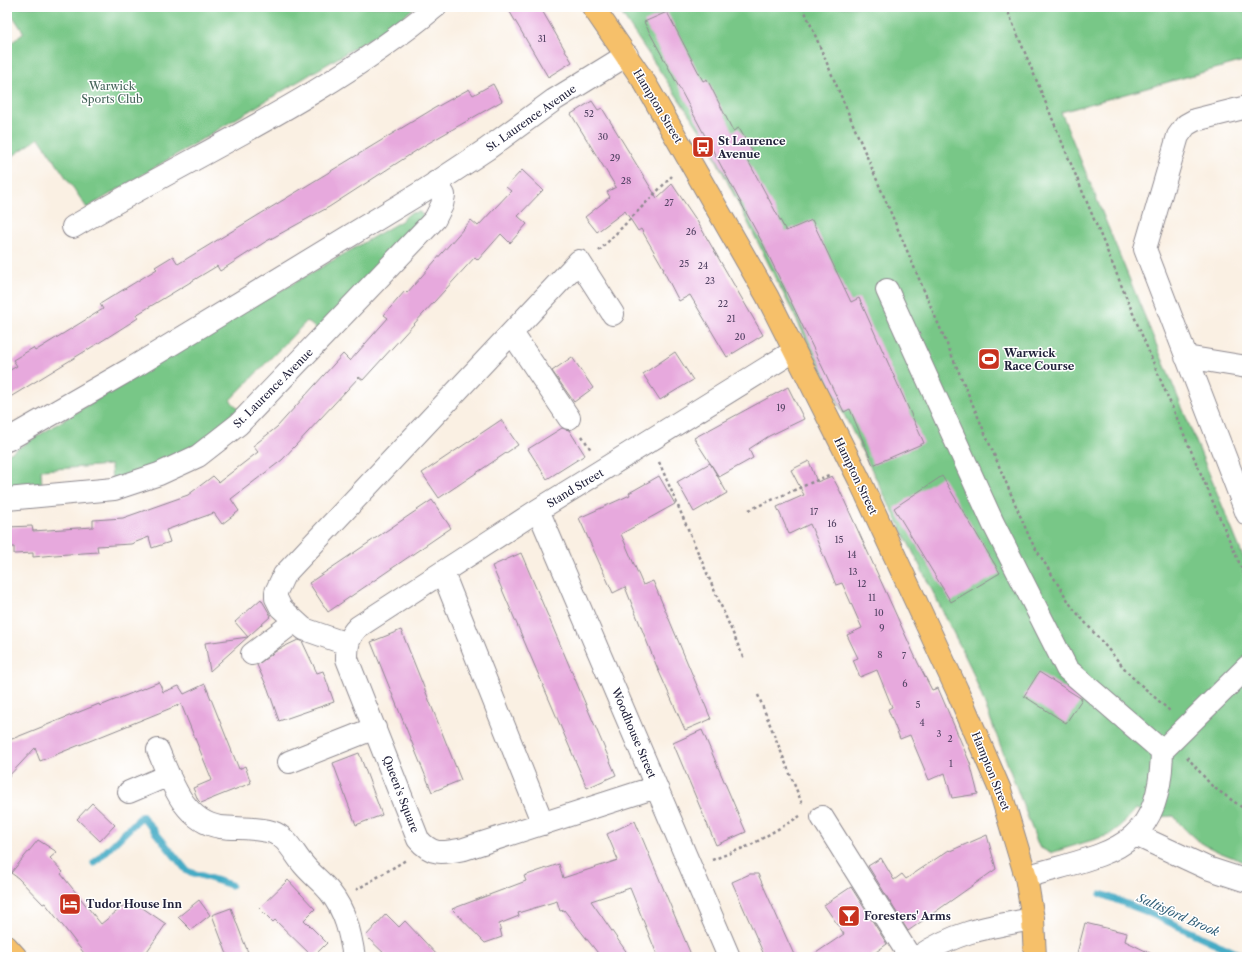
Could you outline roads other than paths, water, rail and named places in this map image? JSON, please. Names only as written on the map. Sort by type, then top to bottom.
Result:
[{"type":"main road","name":"Hampton Street","points":[[593,7],[646,83],[689,158],[767,296],[852,465],[1000,790],[1026,877],[1033,919],[1035,957]]},
{"type":"main road","points":[[7,947],[16,957]]},
{"type":"street","points":[[73,228],[111,205],[192,162],[316,89],[388,43],[435,7]]},
{"type":"street","name":"St. Laurence Avenue","points":[[7,440],[134,367],[436,182],[487,149],[554,100],[627,55]]},
{"type":"street","points":[[1247,107],[1195,120],[1186,125],[1178,136],[1144,249],[1247,514]]},
{"type":"street","name":"St. Laurence Avenue","points":[[7,499],[114,489],[159,474],[198,456],[239,424],[435,219],[442,205],[444,195],[436,182]]},
{"type":"street","points":[[352,636],[304,629],[295,621],[281,608],[276,598],[277,586],[284,575],[579,261],[614,314]]},
{"type":"street","points":[[887,290],[993,523],[1066,669],[1174,739]]},
{"type":"street","points":[[512,333],[569,418]]},
{"type":"street","name":"Stand Street","points":[[352,636],[538,510],[605,470],[794,351]]},
{"type":"street","points":[[1186,357],[1247,367]]},
{"type":"street","name":"Woodhouse Street","points":[[538,510],[729,957]]},
{"type":"street","points":[[443,573],[543,824],[656,787]]},
{"type":"street","points":[[252,654],[295,621]]},
{"type":"street","name":"Queen's Square","points":[[352,636],[347,659],[418,839],[426,848],[437,852],[464,849],[543,824]]},
{"type":"street","points":[[1026,877],[1104,853],[1117,848],[1136,835],[1145,824],[1152,811],[1174,739],[1247,667]]},
{"type":"street","points":[[289,762],[375,728]]},
{"type":"street","points":[[158,750],[177,794],[186,807],[201,819],[218,826],[257,829],[272,832],[281,836],[340,905],[348,924],[354,957]]},
{"type":"street","points":[[128,792],[169,775]]},
{"type":"street","points":[[822,817],[910,957]]},
{"type":"street","points":[[1136,835],[1207,868],[1247,881]]},
{"type":"street","points":[[918,957],[962,934],[987,927],[1033,919]]},
{"type":"waterway","points":[[94,863],[142,816],[187,871],[231,885]]},
{"type":"waterway","name":"Saltisford Brook","points":[[1101,894],[1145,911],[1245,957]]},
{"type":"place","name":"St Laurence Avenue","points":[[703,147]]},
{"type":"place","name":"Warwick Race Course","points":[[989,359]]},
{"type":"place","name":"Tudor House Inn","points":[[70,904]]},
{"type":"place","name":"Foresters' Arms","points":[[849,916]]},
{"type":"park label","name":"Warwick Sports Club","points":[[112,92]]}]
